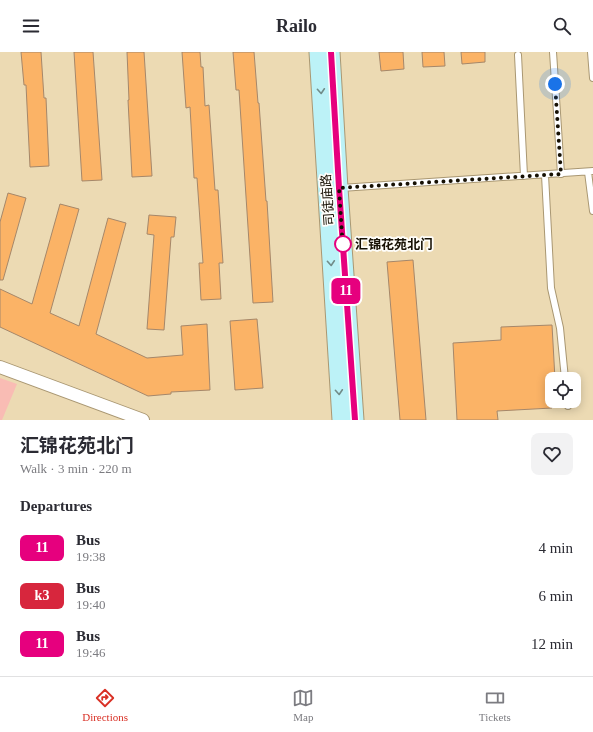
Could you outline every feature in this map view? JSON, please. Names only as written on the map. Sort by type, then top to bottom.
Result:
[{"type":"main road","name":"司徒庙路","points":[[318,52],[341,420]]},
{"type":"main road","name":"司徒庙路","points":[[331,52],[355,420]]},
{"type":"street","points":[[0,367],[143,420]]},
{"type":"lane","points":[[553,52],[561,174]]},
{"type":"lane","points":[[591,52],[593,78]]},
{"type":"lane","points":[[518,55],[524,176]]},
{"type":"lane","points":[[339,188],[590,172],[593,211]]},
{"type":"lane","points":[[545,175],[551,288],[560,328],[564,372]]},
{"type":"shaded area","points":[[0,378],[17,384],[2,420],[0,420]]},
{"type":"building","points":[[21,52],[41,52],[44,98],[46,98],[49,166],[30,167],[26,85],[24,85]]},
{"type":"building","points":[[74,52],[93,52],[102,180],[82,181]]},
{"type":"building","points":[[127,52],[144,52],[152,176],[132,177]]},
{"type":"building","points":[[182,52],[200,52],[201,67],[203,67],[205,106],[209,105],[215,190],[218,190],[223,263],[219,263],[221,299],[201,300],[199,263],[203,263],[197,178],[194,178],[190,107],[186,108]]},
{"type":"building","points":[[233,52],[254,52],[267,201],[273,302],[253,303],[239,90],[236,90]]},
{"type":"building","points":[[379,52],[403,52],[404,69],[381,71]]},
{"type":"building","points":[[422,52],[444,52],[445,66],[423,67]]},
{"type":"building","points":[[461,52],[485,52],[485,62],[462,64]]},
{"type":"building","points":[[8,193],[26,198],[3,280],[0,280],[0,222]]},
{"type":"building","points":[[60,204],[79,209],[50,313],[79,326],[108,218],[126,223],[96,334],[147,358],[183,355],[181,326],[207,324],[210,390],[171,392],[171,394],[148,396],[0,327],[0,289],[32,304]]},
{"type":"building","points":[[149,215],[176,217],[174,237],[171,237],[164,330],[147,329],[154,235],[147,234]]},
{"type":"building","points":[[413,260],[426,420],[400,420],[387,262]]},
{"type":"building","points":[[257,319],[263,388],[235,390],[230,321]]},
{"type":"building","points":[[552,325],[555,372],[545,372],[545,408],[552,408],[497,411],[498,420],[457,420],[453,343],[501,340],[501,327]]},
{"type":"bus line","name":"11","points":[[331,52],[355,420]]},
{"type":"place","name":"汇锦花苑北门","points":[[343,244]]},
{"type":"route","points":[[343,244],[343,250],[339,188],[561,174],[555,84]]}]
